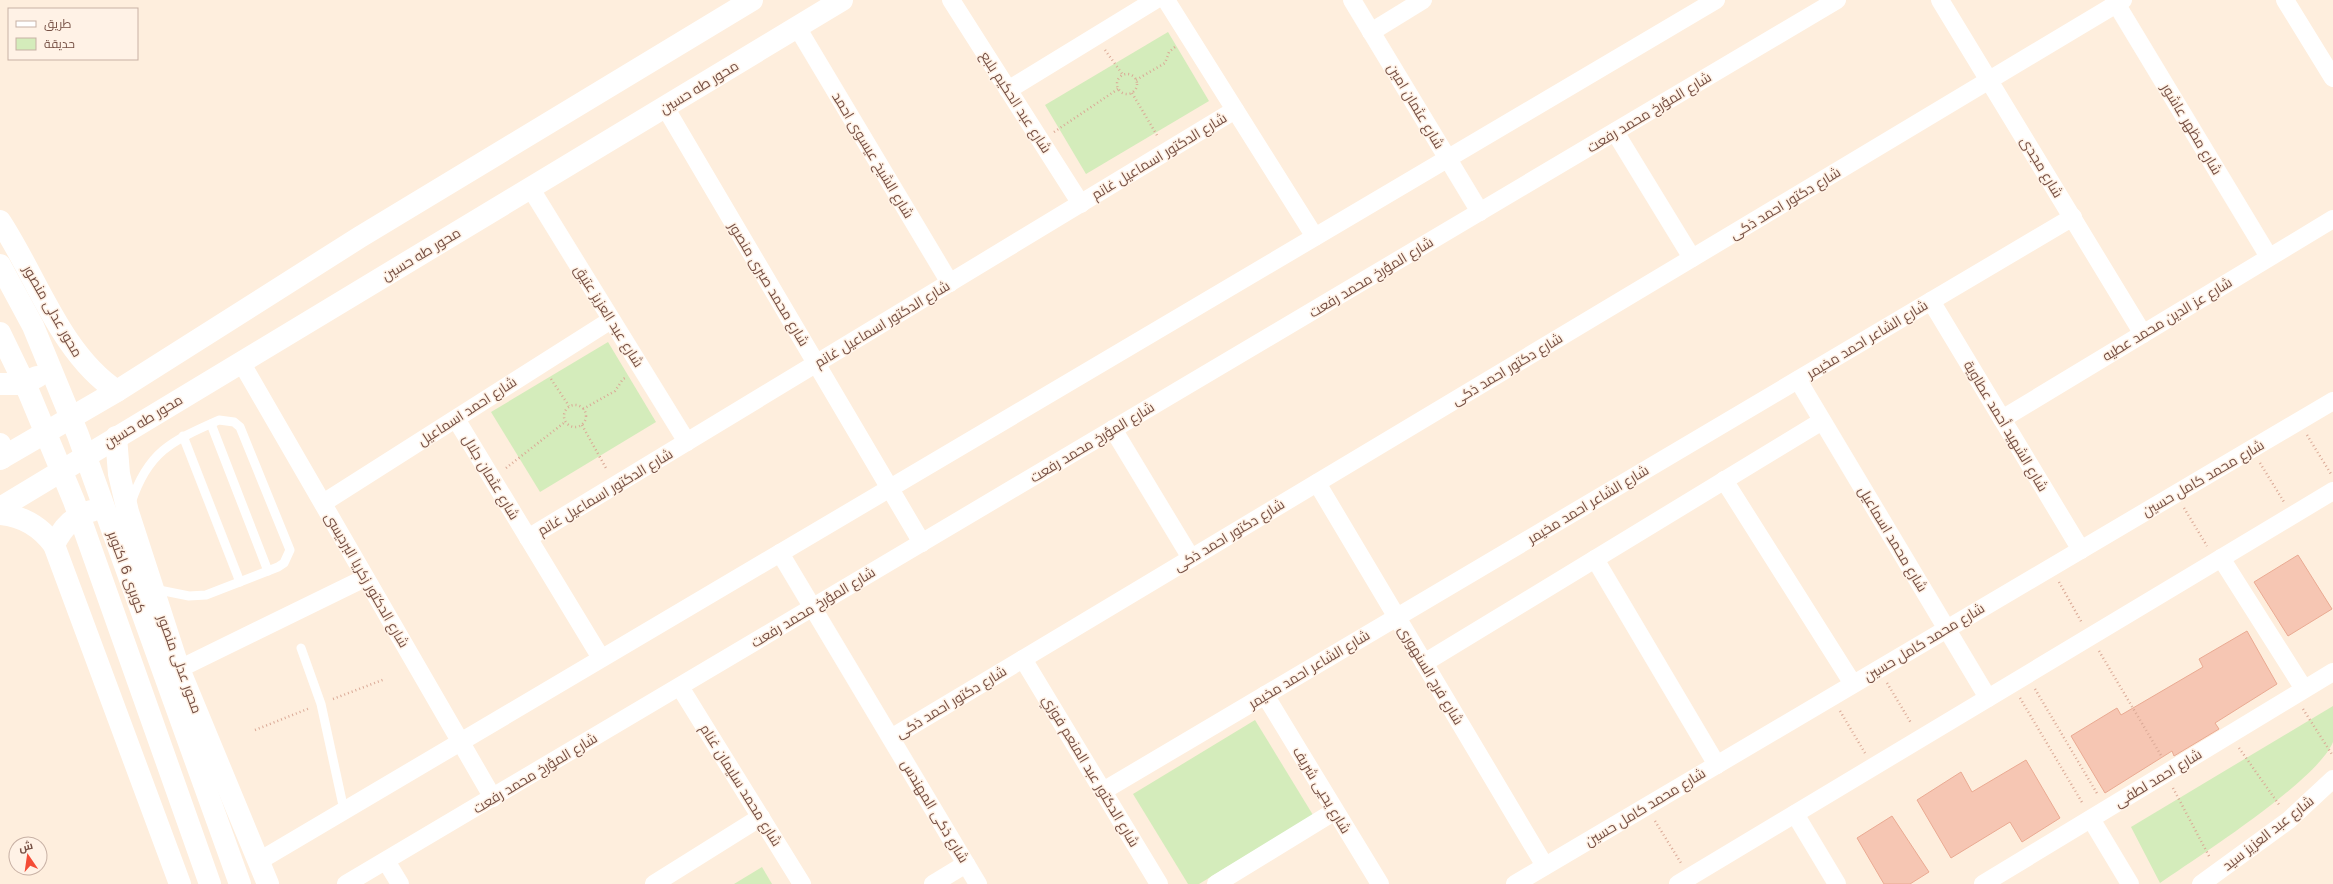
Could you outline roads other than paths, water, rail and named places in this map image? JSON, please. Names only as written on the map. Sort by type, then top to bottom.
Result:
[{"type":"main road","points":[[1,454],[117,391],[360,237],[752,0]]},
{"type":"main road","name":"محور طه حسين","points":[[0,508],[842,0]]},
{"type":"main road","name":"محور عدلى منصور","points":[[0,221],[62,329],[83,362],[99,378],[117,391]]},
{"type":"main road","name":"كوبرى 6 اكتوبر","points":[[4,271],[33,326],[78,435],[117,548],[240,884]]},
{"type":"main road","points":[[0,384],[19,384],[41,374],[55,355],[62,329]]},
{"type":"main road","name":"كوبرى 6 اكتوبر","points":[[0,333],[53,446],[210,884]]},
{"type":"main road","name":"محور عدلى منصور","points":[[116,437],[118,474],[128,512],[179,668],[268,884]]},
{"type":"main road","points":[[54,545],[66,526],[84,513],[106,508],[128,512]]},
{"type":"main road","points":[[0,514],[21,518],[31,522],[40,528],[54,545],[180,884]]},
{"type":"street","name":"شارع عبد الحكيم بلبع","points":[[951,0],[1081,204]]},
{"type":"street","points":[[1008,90],[1155,0]]},
{"type":"street","points":[[1166,0],[1315,237]]},
{"type":"street","name":"شارع عثمان امين","points":[[1352,0],[1480,212]]},
{"type":"street","points":[[1372,32],[1423,0]]},
{"type":"street","points":[[259,861],[1716,0]]},
{"type":"street","name":"شارع المؤرخ محمد رفعت","points":[[346,884],[1838,0]]},
{"type":"street","name":"شارع مجدى","points":[[1940,0],[2143,334]]},
{"type":"street","points":[[2285,0],[2333,76]]},
{"type":"street","name":"شارع دكتور احمد ذكى","points":[[891,738],[1989,80],[2118,1]]},
{"type":"street","name":"شارع مظهر عاشور","points":[[2118,1],[2269,257]]},
{"type":"street","name":"شارع الشيخ عيسوى احمد","points":[[797,27],[950,283]]},
{"type":"street","name":"شارع محمد صبرى منصور","points":[[665,107],[922,543]]},
{"type":"street","name":"شارع الدكتور اسماعيل غانم","points":[[528,538],[1236,110]]},
{"type":"street","points":[[1615,132],[1692,258]]},
{"type":"street","name":"شارع عبد العزيز عتيق","points":[[531,189],[687,442]]},
{"type":"street","name":"شارع الشاعر احمد مخيمر","points":[[1103,791],[2073,217]]},
{"type":"street","name":"شارع عز الدين محمد عطيه","points":[[2002,419],[2333,219]]},
{"type":"street","name":"شارع الشهيد أحمد عطاوية","points":[[1931,301],[2081,550]]},
{"type":"street","name":"شارع احمد اسماعيل","points":[[322,503],[611,320]]},
{"type":"street","name":"شارع الدكتور زكريا البرديسى","points":[[241,362],[493,798]]},
{"type":"street","name":"شارع محمد اسماعيل","points":[[1798,380],[1988,698]]},
{"type":"street","name":"شارع محمد كامل حسين","points":[[1515,884],[2333,401]]},
{"type":"street","name":"شارع عثمان جلال","points":[[456,419],[601,658]]},
{"type":"street","points":[[1424,663],[1822,421]]},
{"type":"street","points":[[1114,430],[1191,558]]},
{"type":"street","points":[[1724,480],[1853,684]]},
{"type":"street","name":"شارع فرج السنهورى","points":[[1317,483],[1545,866]]},
{"type":"street","points":[[1684,881],[2333,491]]},
{"type":"street","name":"شارع ذكى المهندس","points":[[780,553],[978,884]]},
{"type":"street","points":[[1595,559],[1717,764]]},
{"type":"street","points":[[2219,560],[2299,692]]},
{"type":"street","points":[[179,668],[365,578]]},
{"type":"street","name":"شارع الدكتور عبد المنعم فوزي","points":[[1023,659],[1159,884]]},
{"type":"street","name":"شارع احمد لطفى","points":[[1983,884],[2333,672]]},
{"type":"street","name":"شارع محمد سليمان غنام","points":[[680,687],[802,884]]},
{"type":"street","name":"شارع يحيى شريف","points":[[1265,696],[1380,884]]},
{"type":"street","name":"شارع عبد العزيز سيد","points":[[2201,884],[2289,820],[2333,779]]},
{"type":"street","points":[[1216,884],[1335,811]]},
{"type":"street","points":[[1795,814],[1837,884]]},
{"type":"street","points":[[654,884],[761,817]]},
{"type":"street","points":[[2091,818],[2130,884]]},
{"type":"street","points":[[386,861],[400,884]]},
{"type":"street","points":[[933,884],[966,864]]},
{"type":"lane","points":[[128,512],[137,484],[152,460],[173,441],[211,424],[226,420],[234,422],[240,427],[290,550],[284,563],[268,571],[206,595],[189,596],[154,589]]},
{"type":"lane","points":[[211,424],[268,571]]},
{"type":"lane","points":[[184,436],[240,582]]},
{"type":"lane","points":[[301,648],[322,704],[344,810]]}]
